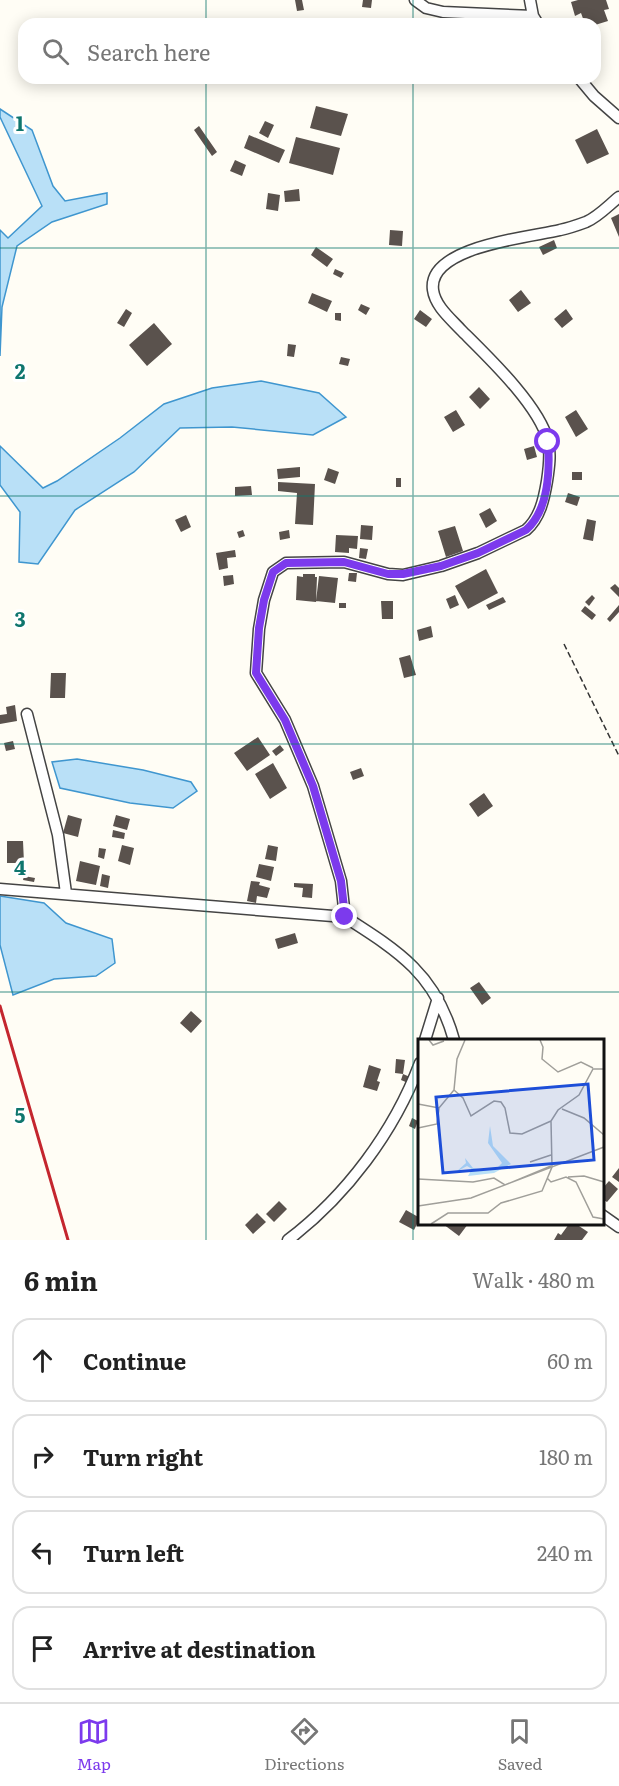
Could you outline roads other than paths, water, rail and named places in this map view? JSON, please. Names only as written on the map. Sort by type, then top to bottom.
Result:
[{"type":"street","points":[[415,0],[426,8],[443,12],[512,18]]},
{"type":"street","points":[[530,0],[534,18]]},
{"type":"street","points":[[584,84],[619,118]]},
{"type":"street","points":[[345,917],[341,881],[313,786],[285,720],[256,673],[259,628],[264,600],[273,572],[286,563],[344,562],[388,574],[403,574],[441,566],[478,553],[532,525],[543,502],[549,464],[548,442],[543,426],[526,400],[449,318],[436,300],[432,288],[439,269],[475,248],[508,239],[561,230],[590,220],[619,197]]},
{"type":"street","points":[[27,714],[58,835],[66,893]]},
{"type":"street","points":[[0,889],[345,917],[389,945],[418,972],[438,998],[447,1016],[453,1039]]},
{"type":"street","points":[[426,1039],[438,998]]},
{"type":"street","points":[[288,1240],[345,1189],[396,1115],[418,1068]]},
{"type":"street","points":[[604,1216],[619,1227]]},
{"type":"water","points":[[0,109],[32,130],[53,186],[65,201],[107,193],[107,204],[52,222],[17,246],[2,307],[0,356],[0,230],[8,238],[42,206],[0,117]]},
{"type":"water","points":[[261,381],[319,393],[346,417],[313,435],[232,427],[180,428],[134,472],[75,510],[38,564],[19,562],[20,512],[0,485],[0,446],[43,488],[120,438],[164,404],[212,388]]},
{"type":"water","points":[[77,759],[143,770],[191,782],[197,791],[173,808],[130,803],[60,788],[52,762]]},
{"type":"water","points":[[0,896],[44,903],[66,923],[112,939],[115,963],[96,976],[54,979],[13,995],[0,945]]},
{"type":"railway","points":[[0,1006],[68,1240]]}]
